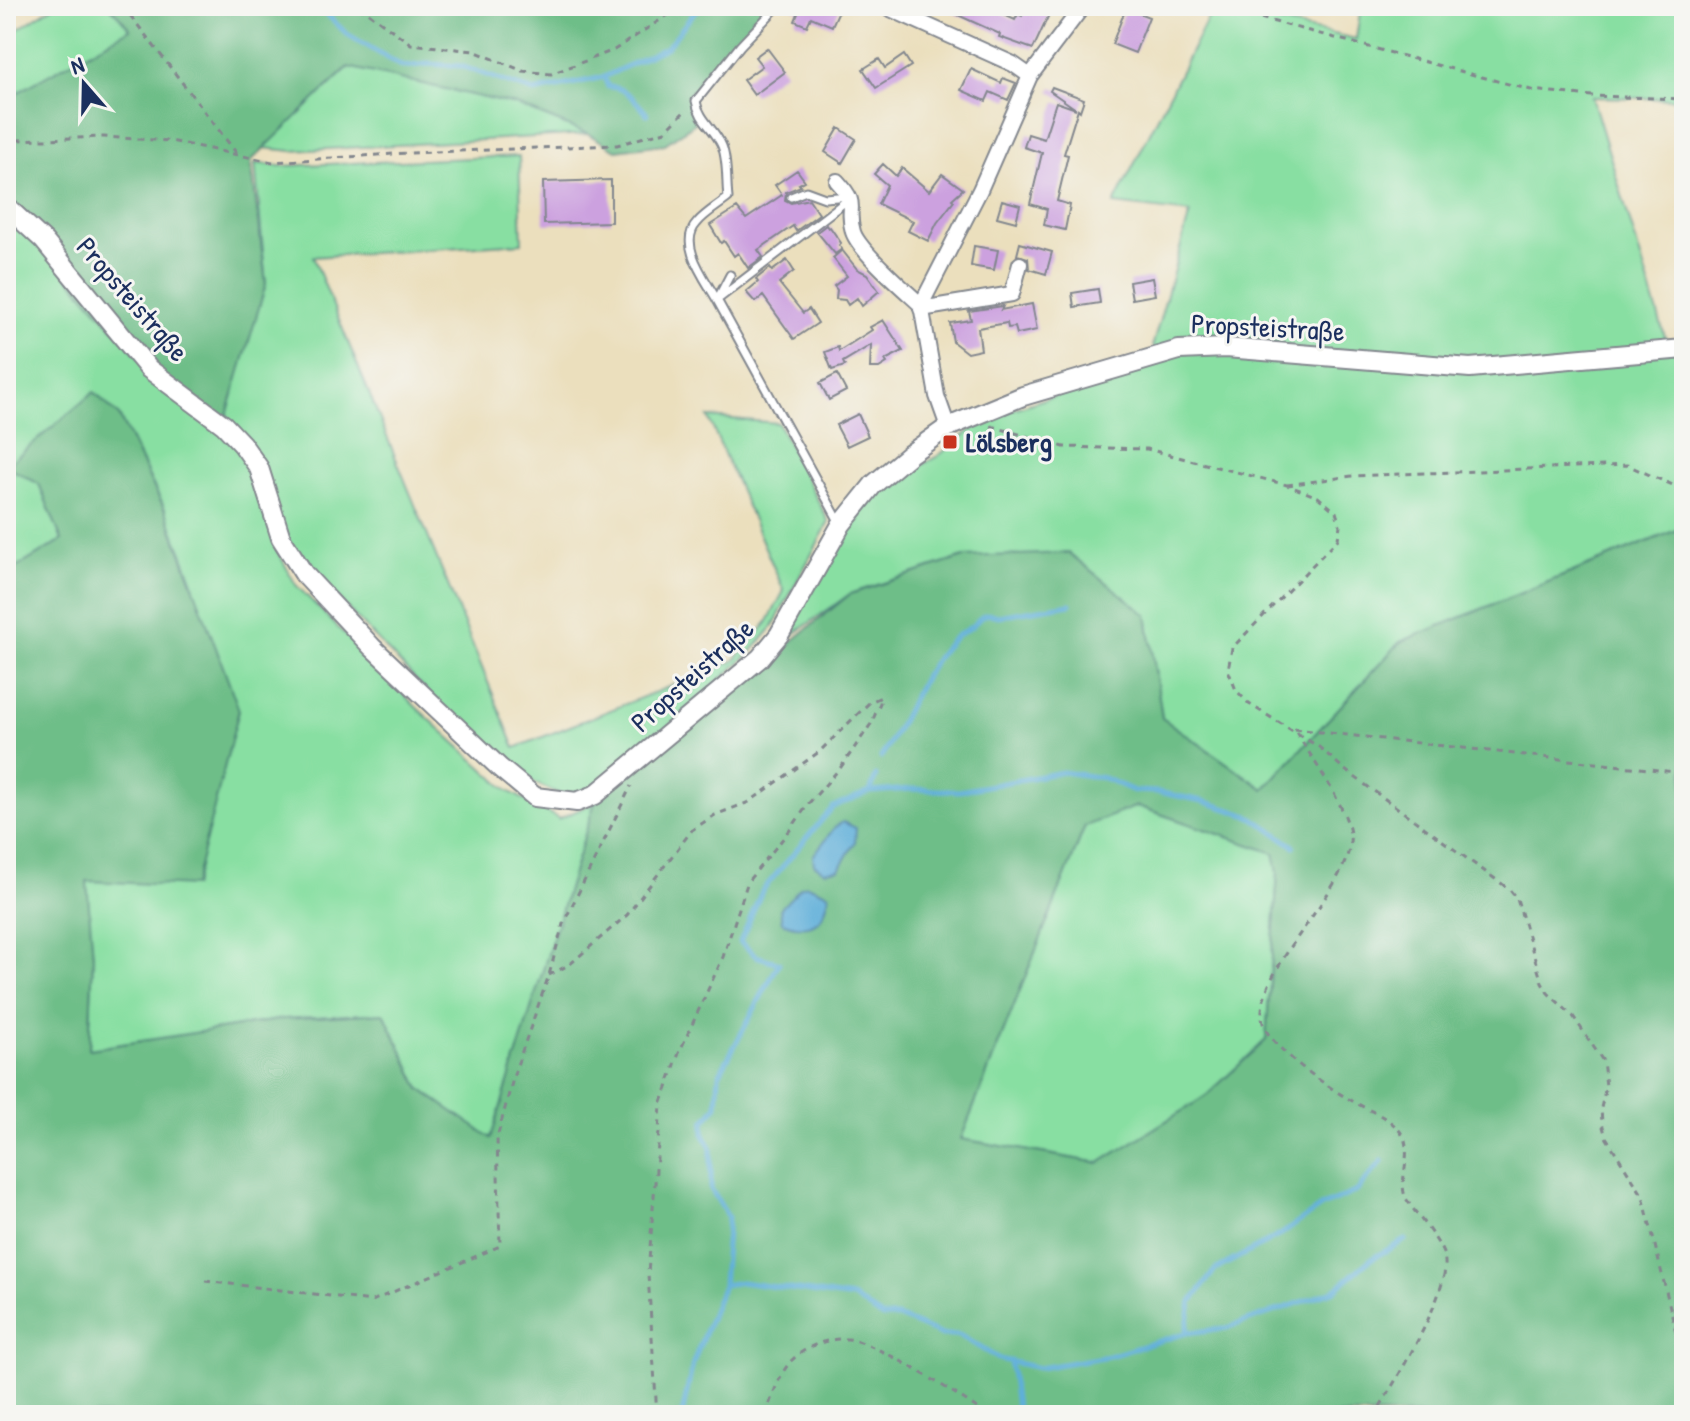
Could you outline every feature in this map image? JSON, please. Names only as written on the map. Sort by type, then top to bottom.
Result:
[{"type":"street","points":[[884,6],[1013,64],[1030,76]]},
{"type":"street","points":[[921,307],[980,190],[1030,76],[1083,6]]},
{"type":"street","points":[[837,181],[851,196],[853,234],[921,307],[937,396],[948,427]]},
{"type":"street","name":"Propsteistraße","points":[[6,206],[44,241],[149,369],[224,425],[242,444],[259,468],[281,538],[319,593],[500,768],[535,797],[577,802],[595,795],[640,760],[772,645],[841,525],[873,485],[948,427],[969,417],[1023,396],[1179,350],[1199,348],[1470,368],[1684,349]]},
{"type":"street","points":[[921,307],[1012,294],[1020,264]]},
{"type":"lane","points":[[778,6],[740,46],[696,101],[697,112],[721,144],[728,198],[696,223],[690,233],[690,245],[841,525]]},
{"type":"lane","points":[[791,197],[806,191],[825,198],[851,196]]},
{"type":"lane","points":[[717,300],[851,196]]},
{"type":"lane","points":[[717,300],[730,275]]},
{"type":"path","points":[[123,6],[238,155]]},
{"type":"path","points":[[359,6],[411,44],[474,51],[523,71],[551,74],[614,50],[682,6]]},
{"type":"path","points":[[1240,6],[1260,18],[1531,90],[1592,96],[1684,99]]},
{"type":"path","points":[[6,143],[15,140],[104,137],[171,141],[272,162],[617,145],[665,131],[696,101]]},
{"type":"path","points":[[969,417],[1005,431],[1064,447],[1147,449],[1287,485],[1318,497],[1336,512],[1340,525],[1338,539],[1237,641],[1228,659],[1228,670],[1236,690],[1249,704],[1294,729],[1509,889],[1517,899],[1542,983],[1548,993],[1573,1016],[1603,1061],[1606,1086],[1601,1108],[1602,1123],[1606,1137],[1643,1196],[1684,1365]]},
{"type":"path","points":[[1287,485],[1352,476],[1627,465],[1684,490]]},
{"type":"path","points":[[549,975],[569,965],[627,915],[692,830],[715,815],[749,802],[819,752],[870,702],[881,697],[871,724],[841,767],[748,881],[723,957],[679,1053],[661,1105],[648,1274],[657,1415]]},
{"type":"path","points":[[1294,729],[1684,773]]},
{"type":"path","points":[[1294,729],[1341,810],[1348,826],[1349,849],[1344,864],[1265,993],[1261,1010],[1263,1025],[1277,1047],[1338,1093],[1398,1128],[1406,1145],[1405,1198],[1444,1255],[1445,1278],[1417,1342],[1375,1415]]},
{"type":"path","points":[[205,1281],[372,1301],[500,1246],[497,1138],[515,1071],[549,975],[563,924],[628,792],[640,760]]},
{"type":"path","points":[[1672,1315],[1684,1276]]},
{"type":"path","points":[[765,1415],[790,1362],[812,1345],[846,1339],[866,1343],[938,1382],[987,1415]]},
{"type":"green space","points":[[54,6],[110,6],[131,29],[6,99],[6,37]]},
{"type":"green space","points":[[110,6],[768,6],[688,96],[695,123],[665,144],[616,150],[588,134],[516,105],[348,67],[251,161],[266,284],[224,425],[149,369],[6,206],[6,99],[130,29]]},
{"type":"green space","points":[[1361,6],[1684,6],[1684,99],[1592,97],[1669,350],[1684,348],[1684,527],[1400,642],[1264,789],[1162,718],[1147,615],[964,557],[850,594],[760,658],[856,517],[891,482],[938,456],[988,417],[1158,363],[1153,344],[1190,213],[1114,204],[1213,8],[1356,39]]},
{"type":"green space","points":[[349,67],[516,105],[588,134],[292,151],[263,148]]},
{"type":"green space","points":[[519,156],[522,243],[313,257],[515,748],[734,661],[767,623],[784,591],[708,417],[778,423],[829,522],[772,628],[750,653],[646,747],[588,791],[564,796],[500,768],[281,539],[277,550],[296,585],[416,707],[508,791],[559,819],[595,802],[491,1139],[420,1089],[384,1013],[284,1019],[89,1050],[93,957],[86,881],[194,585],[165,509],[119,416],[6,466],[6,206],[266,284],[255,163],[279,166]]},
{"type":"green space","points":[[94,392],[119,416],[165,510],[239,710],[194,886],[87,881],[93,957],[89,1049],[284,1019],[384,1013],[420,1089],[491,1138],[595,802],[850,594],[964,557],[1069,553],[1147,615],[1162,718],[1264,789],[1400,642],[1684,527],[1684,1415],[6,1415],[6,574],[62,540],[39,484],[6,466]],"holes":[[[1137,806],[1274,853],[1278,872],[1266,1040],[1206,1096],[1099,1163],[961,1139],[1085,826]]]},
{"type":"green space","points":[[6,466],[39,483],[62,540],[6,574]]},
{"type":"green space","points":[[1137,806],[1275,853],[1278,872],[1266,1040],[1206,1096],[1099,1163],[961,1139],[1085,826]]},
{"type":"water","points":[[843,822],[856,828],[855,842],[839,869],[824,871],[814,864],[813,856],[835,827]]},
{"type":"water","points":[[807,885],[829,894],[820,919],[808,926],[782,922],[780,909],[801,887]]},
{"type":"building","points":[[787,6],[841,6],[832,26],[811,17],[807,26],[795,21],[799,11]]},
{"type":"building","points":[[938,6],[984,6],[1015,20],[1018,14],[1022,16],[1027,6],[1053,6],[1033,49],[999,37],[1000,34]]},
{"type":"building","points":[[1126,8],[1149,17],[1135,53],[1112,44]]},
{"type":"building","points":[[767,48],[785,72],[754,95],[743,80],[762,66],[755,57]]},
{"type":"building","points":[[904,55],[911,66],[876,88],[863,69],[879,59],[885,68]]},
{"type":"building","points":[[971,69],[1001,83],[1003,78],[1016,83],[1008,100],[990,92],[986,101],[961,90]]},
{"type":"building","points":[[1052,87],[1084,99],[1064,154],[1068,155],[1057,201],[1070,205],[1065,230],[1044,225],[1047,209],[1030,204],[1042,153],[1024,147],[1028,134],[1044,139],[1056,102],[1076,109],[1050,91]]},
{"type":"building","points":[[839,128],[856,139],[842,163],[825,152]]},
{"type":"building","points":[[883,164],[896,176],[902,168],[929,191],[942,174],[963,189],[952,199],[954,201],[928,241],[908,231],[913,221],[878,204],[887,185],[874,174]]},
{"type":"building","points":[[797,170],[805,181],[786,192],[785,200],[791,203],[809,199],[819,214],[796,231],[793,226],[758,250],[763,257],[748,268],[738,253],[734,256],[724,241],[721,243],[710,225],[737,208],[746,219],[782,195],[775,185]]},
{"type":"building","points":[[611,180],[611,222],[544,224],[543,182]]},
{"type":"building","points":[[1002,200],[1020,205],[1016,222],[997,217]]},
{"type":"building","points":[[826,225],[841,243],[842,249],[835,254],[817,232]]},
{"type":"building","points":[[1020,243],[1052,252],[1046,274],[1029,269],[1028,258],[1017,255]]},
{"type":"building","points":[[974,246],[998,250],[994,270],[971,266]]},
{"type":"building","points":[[842,250],[857,269],[867,274],[879,291],[862,306],[857,298],[848,305],[845,300],[836,299],[834,286],[847,276],[833,258]]},
{"type":"building","points":[[787,260],[794,271],[779,283],[803,313],[809,309],[818,323],[794,339],[763,296],[755,302],[746,292],[770,268],[772,271]]},
{"type":"building","points":[[1152,278],[1155,295],[1132,299],[1129,282]]},
{"type":"building","points":[[1098,289],[1100,303],[1074,307],[1072,293]]},
{"type":"building","points":[[1032,304],[1037,330],[1017,334],[1015,327],[1008,328],[1007,323],[978,328],[981,350],[967,353],[953,342],[950,323],[971,320],[969,311],[1003,306],[1001,310]]},
{"type":"building","points":[[883,320],[903,351],[885,360],[887,363],[879,368],[870,368],[871,345],[843,362],[845,366],[832,370],[825,352],[838,347],[839,351]]},
{"type":"building","points":[[837,374],[846,391],[829,400],[820,383]]},
{"type":"building","points":[[858,414],[868,436],[847,446],[836,425]]},
{"type":"waterway","points":[[318,6],[347,34],[403,67],[428,64],[461,66],[534,92],[604,77],[608,87],[625,92],[647,114]]},
{"type":"waterway","points":[[604,77],[667,47],[703,6]]},
{"type":"waterway","points":[[881,757],[930,667],[956,636],[986,615],[998,616],[1070,604]]},
{"type":"waterway","points":[[870,792],[912,789],[959,791],[1063,772],[1104,778],[1134,791],[1203,801],[1252,817],[1294,846]]},
{"type":"waterway","points":[[682,1415],[693,1363],[723,1285],[728,1217],[711,1189],[711,1147],[704,1135],[704,1122],[717,1105],[719,1075],[779,963],[756,956],[740,942],[762,891],[833,807],[870,792],[876,776]]},
{"type":"waterway","points":[[1186,1333],[1191,1302],[1215,1270],[1280,1235],[1322,1206],[1357,1191],[1382,1161]]},
{"type":"waterway","points":[[723,1285],[741,1282],[853,1298],[882,1317],[898,1317],[942,1335],[959,1335],[999,1359],[1039,1368],[1109,1356],[1186,1333],[1227,1328],[1333,1291],[1371,1259],[1405,1240]]},
{"type":"waterway","points":[[1010,1361],[1017,1415]]},
{"type":"place","name":"Lölsberg","points":[[950,442]]}]
